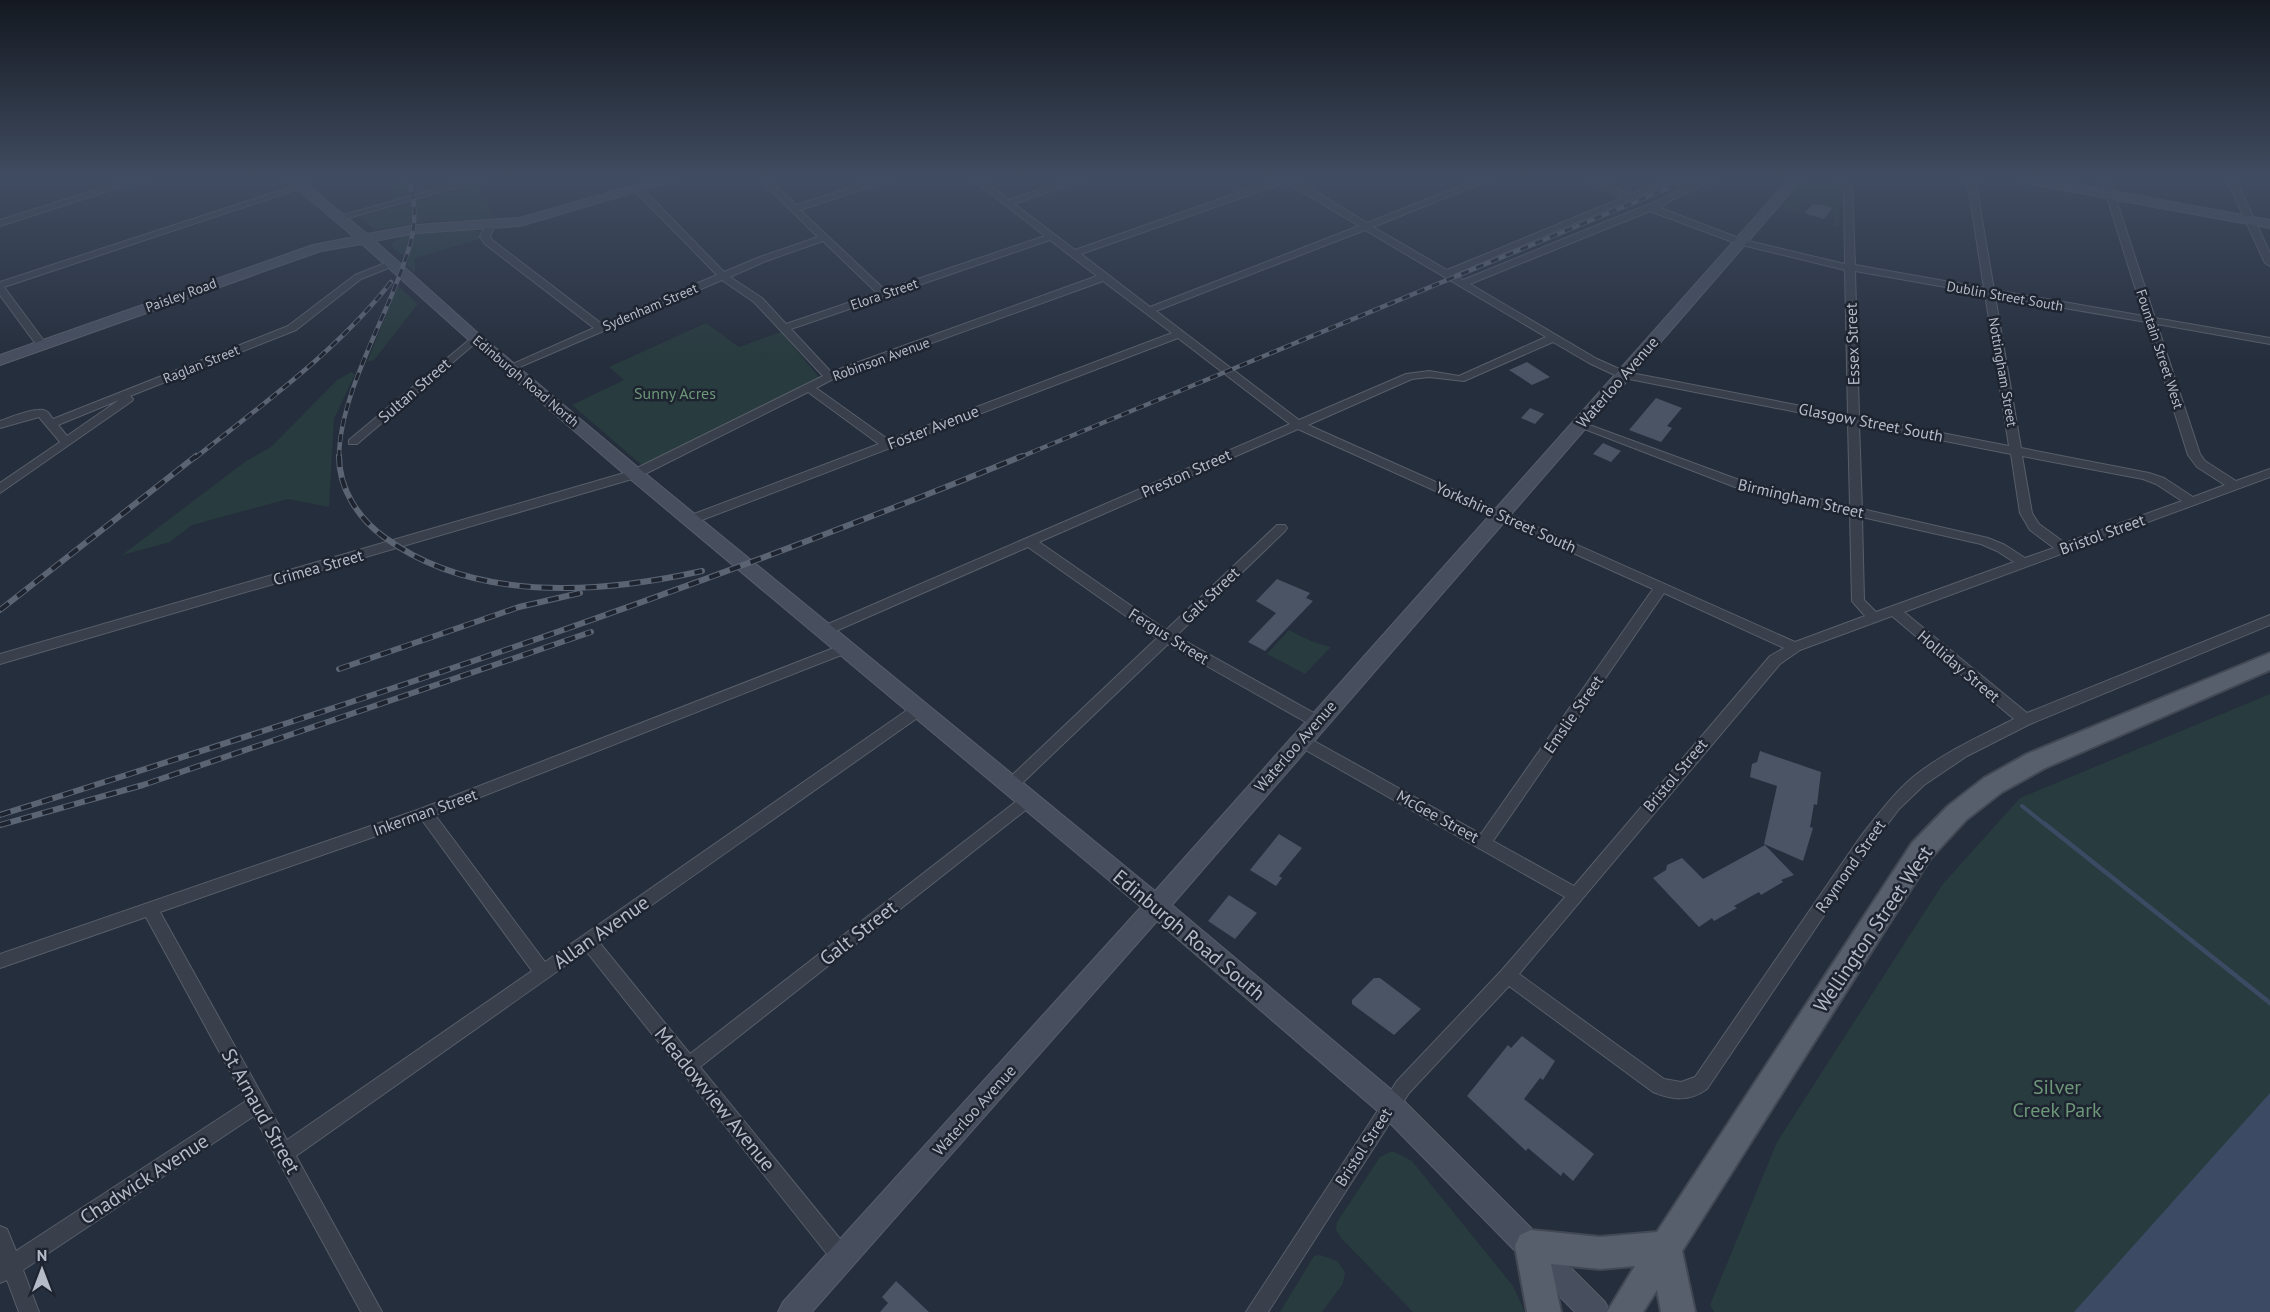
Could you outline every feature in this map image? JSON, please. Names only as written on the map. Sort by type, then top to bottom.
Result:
[{"type":"main road","name":"Paisley Road","points":[[0,360],[295,254],[363,239]]},
{"type":"main road","name":"Edinburgh Road North","points":[[364,239],[475,338],[763,580]]},
{"type":"main road","name":"Waterloo Avenue","points":[[793,1312],[1743,239]]},
{"type":"main road","name":"Edinburgh Road South","points":[[763,580],[1155,905],[1390,1105],[1594,1312]]},
{"type":"main road","name":"Wellington Street West","points":[[1624,1312],[1921,851],[1957,813],[1993,785],[2036,761],[2270,661]]},
{"type":"main road","points":[[1544,1312],[1531,1246],[1600,1253],[1665,1247],[1678,1312]]},
{"type":"street","points":[[42,345],[0,286],[134,239]]},
{"type":"street","points":[[486,239],[601,328]]},
{"type":"street","points":[[687,239],[723,276],[758,300],[830,376]]},
{"type":"street","name":"Sydenham Street","points":[[512,368],[723,276],[821,239]]},
{"type":"street","points":[[825,239],[884,294]]},
{"type":"street","name":"Elora Street","points":[[786,327],[1044,239]]},
{"type":"street","name":"Yorkshire Street South","points":[[1053,239],[1297,424],[1796,647]]},
{"type":"street","points":[[1073,254],[1115,239]]},
{"type":"street","points":[[1147,311],[1334,239]]},
{"type":"street","name":"Glasgow Street South","points":[[1387,239],[1605,368],[1623,375],[2145,476],[2160,481],[2192,502]]},
{"type":"street","points":[[1446,274],[1530,239]]},
{"type":"street","points":[[1464,283],[1573,239]]},
{"type":"street","name":"Dublin Street South","points":[[1734,239],[1850,269],[2270,341]]},
{"type":"street","name":"Essex Street","points":[[1849,239],[1858,601],[1874,618]]},
{"type":"street","name":"Nottingham Street","points":[[1981,239],[2027,518],[2039,531],[2063,548]]},
{"type":"street","name":"Fountain Street West","points":[[2124,239],[2194,455],[2201,464],[2235,486]]},
{"type":"street","points":[[2259,239],[2270,263]]},
{"type":"street","name":"Raglan Street","points":[[52,423],[292,328],[358,277],[393,263]]},
{"type":"street","name":"Robinson Avenue","points":[[635,474],[830,376],[1104,277]]},
{"type":"street","name":"Foster Avenue","points":[[690,520],[1177,335]]},
{"type":"street","name":"Sultan Street","points":[[353,442],[475,338]]},
{"type":"street","name":"Preston Street","points":[[824,631],[1410,376],[1429,374],[1452,379],[1466,377],[1553,338]]},
{"type":"street","points":[[0,489],[145,387]]},
{"type":"street","points":[[810,388],[887,444]]},
{"type":"street","points":[[0,425],[27,415],[42,413],[66,442]]},
{"type":"street","name":"Birmingham Street","points":[[1580,424],[1739,484],[1984,542],[2001,548],[2024,563]]},
{"type":"street","name":"Bristol Street","points":[[1256,1312],[1403,1087],[1508,975],[1574,894],[1775,660],[1796,647],[2270,473]]},
{"type":"street","name":"Crimea Street","points":[[0,659],[635,474]]},
{"type":"street","name":"Galt Street","points":[[1010,786],[1281,528]]},
{"type":"street","name":"Fergus Street","points":[[1028,542],[1166,637],[1316,721]]},
{"type":"street","name":"Emslie Street","points":[[1484,842],[1662,586]]},
{"type":"street","name":"Holliday Street","points":[[1894,611],[2025,720]]},
{"type":"street","name":"Raymond Street","points":[[1508,975],[1659,1086],[1680,1092],[1692,1090],[1701,1083],[1866,841],[1894,805],[1945,762],[2025,720],[2270,620]]},
{"type":"street","name":"Inkerman Street","points":[[0,961],[425,813],[844,649]]},
{"type":"street","name":"Allan Avenue","points":[[285,1153],[918,710]]},
{"type":"street","name":"McGee Street","points":[[1300,740],[1574,894]]},
{"type":"street","name":"Galt Street","points":[[688,1066],[1027,801]]},
{"type":"street","points":[[425,813],[543,972]]},
{"type":"street","name":"St Arnaud Street","points":[[150,910],[372,1312]]},
{"type":"street","name":"Meadowview Avenue","points":[[588,941],[842,1257]]},
{"type":"street","name":"Chadwick Avenue","points":[[6,1270],[257,1104]]},
{"type":"street","points":[[0,1236],[6,1270],[29,1312]]},
{"type":"green space","points":[[479,239],[415,258],[415,273],[407,265],[408,259],[391,246],[397,240]]},
{"type":"green space","points":[[398,286],[418,304],[374,360],[367,362]]},
{"type":"green space","name":"Sunny Acres","points":[[706,323],[739,347],[781,332],[819,377],[643,466],[572,405],[624,380],[609,367]]},
{"type":"green space","points":[[351,372],[355,374],[334,419],[329,507],[288,499],[192,525],[170,542],[122,555],[246,461],[271,447],[337,380]]},
{"type":"green space","points":[[1289,630],[1331,647],[1305,674],[1267,654]]},
{"type":"green space","name":"Silver Creek Park","points":[[2270,694],[2270,1312],[1714,1312],[1710,1305],[1777,1142],[1942,885],[2020,798]]},
{"type":"green space","points":[[1392,1151],[1412,1161],[1513,1286],[1525,1312],[1413,1312],[1342,1239],[1336,1230],[1337,1222],[1380,1157]]},
{"type":"green space","points":[[1320,1255],[1337,1261],[1345,1272],[1343,1284],[1322,1312],[1280,1312],[1314,1256]]},
{"type":"water","points":[[2270,1093],[2270,1312],[2074,1312]]},
{"type":"building","points":[[1527,362],[1550,377],[1532,385],[1509,370]]},
{"type":"building","points":[[1656,398],[1682,408],[1667,426],[1672,428],[1661,442],[1629,430]]},
{"type":"building","points":[[1530,408],[1544,414],[1535,424],[1521,418]]},
{"type":"building","points":[[1603,443],[1621,451],[1611,462],[1593,454]]},
{"type":"building","points":[[1277,579],[1310,593],[1306,598],[1313,601],[1265,651],[1248,642],[1276,613],[1256,601]]},
{"type":"building","points":[[1760,751],[1821,772],[1817,805],[1814,804],[1810,827],[1813,828],[1803,861],[1764,844],[1777,786],[1750,777],[1752,764],[1757,762]]},
{"type":"building","points":[[1279,834],[1302,848],[1279,876],[1282,878],[1276,886],[1250,870]]},
{"type":"building","points":[[1765,845],[1794,875],[1781,880],[1783,882],[1761,895],[1759,892],[1734,906],[1737,908],[1714,921],[1712,918],[1699,927],[1653,878],[1666,870],[1667,865],[1682,858],[1703,879]]},
{"type":"building","points":[[1229,895],[1257,913],[1235,939],[1208,921]]},
{"type":"building","points":[[1374,978],[1380,978],[1421,1009],[1394,1035],[1352,1004],[1352,1000]]},
{"type":"building","points":[[1522,1036],[1555,1061],[1543,1080],[1540,1078],[1524,1099],[1594,1154],[1573,1181],[1563,1172],[1561,1176],[1528,1148],[1526,1151],[1467,1096],[1508,1045],[1511,1048]]},
{"type":"building","points":[[896,1281],[929,1312],[880,1312],[888,1303],[882,1297]]},
{"type":"waterway","points":[[2022,806],[2047,826]]},
{"type":"waterway","points":[[2045,824],[2270,1003]]},
{"type":"railway","points":[[339,457],[340,438],[350,397],[403,267],[412,239]]},
{"type":"railway","points":[[1018,458],[1545,239]]},
{"type":"railway","points":[[195,458],[273,397],[323,354],[370,307],[391,282]]},
{"type":"railway","points":[[0,610],[196,456]]},
{"type":"railway","points":[[0,815],[258,733],[515,647],[770,555],[1022,456]]},
{"type":"railway","points":[[339,457],[346,491],[366,521],[384,537],[419,558],[457,573],[497,583],[580,588],[622,585],[702,571]]},
{"type":"railway","points":[[339,669],[519,607],[580,593]]},
{"type":"railway","points":[[0,825],[143,785],[591,632]]}]
